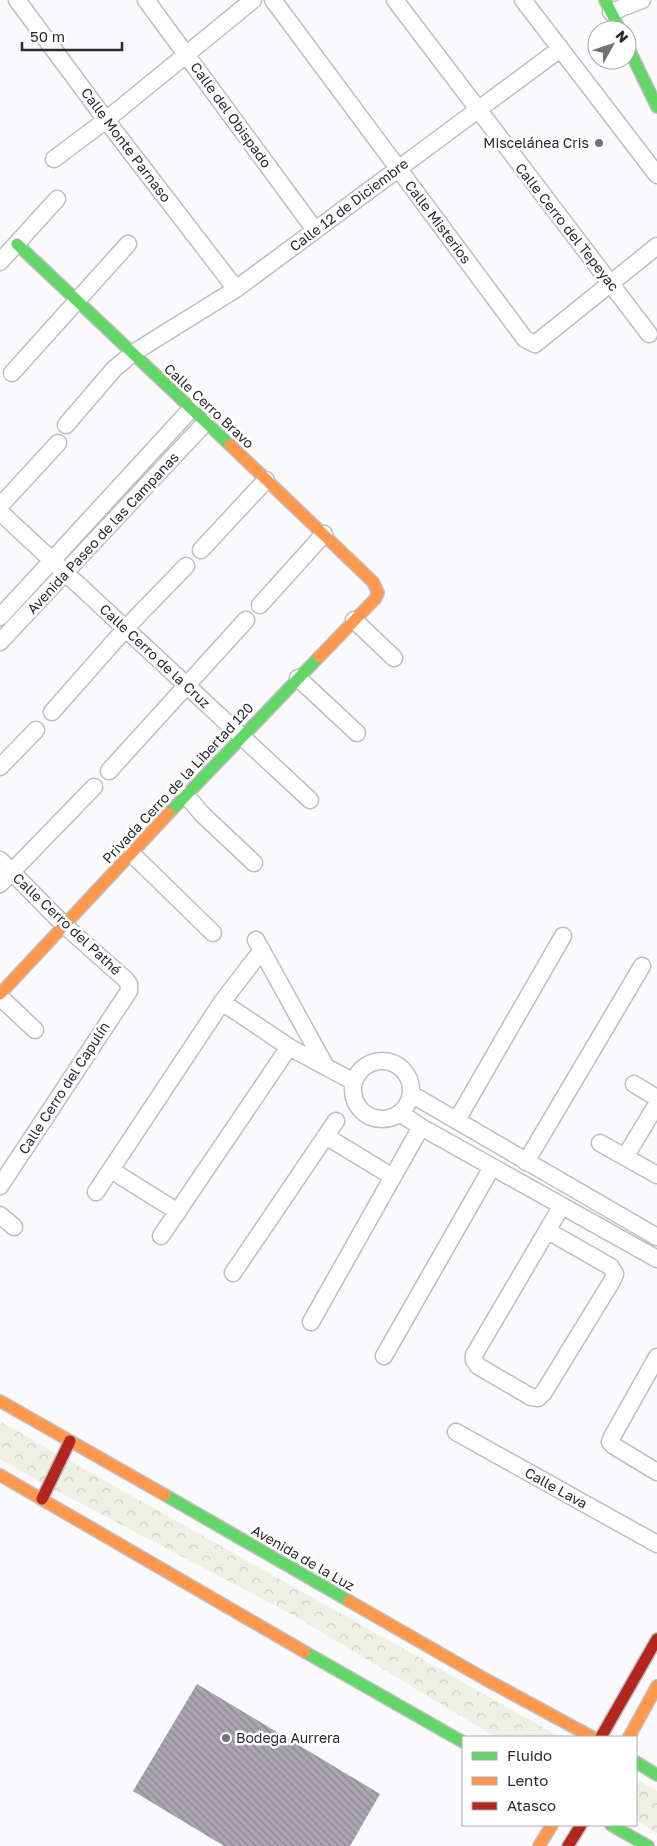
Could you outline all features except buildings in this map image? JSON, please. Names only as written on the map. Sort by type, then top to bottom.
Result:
[{"type":"main road","points":[[608,6],[615,20]]},
{"type":"main road","points":[[637,66],[657,107]]},
{"type":"main road","name":"Calle Cerro Bravo","points":[[17,244],[324,534],[373,582],[378,593]]},
{"type":"main road","name":"Privada Cerro de la Libertad 120","points":[[0,995],[186,795],[375,599],[378,593]]},
{"type":"main road","name":"Avenida de la Luz","points":[[0,1401],[590,1736]]},
{"type":"main road","points":[[42,1500],[70,1441]]},
{"type":"main road","points":[[0,1475],[462,1741]]},
{"type":"main road","points":[[602,1736],[657,1639]]},
{"type":"main road","points":[[630,1736],[657,1686]]},
{"type":"main road","points":[[637,1763],[657,1775]]},
{"type":"main road","points":[[539,1846],[551,1826]]},
{"type":"main road","points":[[568,1846],[580,1826]]},
{"type":"main road","points":[[613,1826],[648,1846]]},
{"type":"street","name":"Calle Monte Parnaso","points":[[17,0],[106,120],[236,289]]},
{"type":"street","name":"Calle del Obispado","points":[[146,0],[315,230]]},
{"type":"street","points":[[54,159],[106,120],[253,0]]},
{"type":"street","name":"Calle Misterios","points":[[272,0],[525,339],[535,344],[611,284]]},
{"type":"street","name":"Calle Cerro del Tepeyac","points":[[395,0],[649,334]]},
{"type":"street","points":[[523,0],[657,175]]},
{"type":"street","points":[[608,6],[642,0]]},
{"type":"street","name":"Calle 12 de Diciembre","points":[[66,425],[114,369],[132,353],[236,289],[560,49]]},
{"type":"street","points":[[0,262],[58,199]]},
{"type":"street","points":[[12,373],[128,244]]},
{"type":"street","points":[[611,284],[657,246]]},
{"type":"street","name":"Avenida Paseo de las Campanas","points":[[0,617],[191,409]]},
{"type":"street","name":"Avenida Paseo de las Campanas","points":[[0,642],[205,423]]},
{"type":"street","points":[[0,506],[58,443]]},
{"type":"street","points":[[201,550],[266,480]]},
{"type":"street","name":"Calle Cerro de la Cruz","points":[[0,512],[310,800]]},
{"type":"street","points":[[260,605],[324,534]]},
{"type":"street","points":[[52,712],[126,628],[186,566]]},
{"type":"street","points":[[109,771],[246,620]]},
{"type":"street","points":[[354,620],[394,658]]},
{"type":"street","points":[[298,678],[357,733]]},
{"type":"street","points":[[0,767],[36,730]]},
{"type":"street","points":[[0,884],[6,866],[94,787]]},
{"type":"street","points":[[186,795],[202,814],[254,863]]},
{"type":"street","points":[[132,854],[213,933]]},
{"type":"street","name":"Calle Cerro del Pathé","points":[[6,866],[64,925],[126,979],[129,991]]},
{"type":"street","points":[[457,1120],[563,936]]},
{"type":"street","points":[[96,1192],[259,945],[326,1067]]},
{"type":"street","points":[[526,1162],[642,966]]},
{"type":"street","name":"Calle Cerro del Capulín","points":[[0,1186],[129,991]]},
{"type":"street","points":[[0,995],[35,1030]]},
{"type":"street","points":[[222,1002],[289,1047],[354,1082]]},
{"type":"street","points":[[161,1236],[289,1047]]},
{"type":"street","points":[[376,1061],[388,1061],[399,1066],[406,1074],[411,1084],[411,1094],[408,1105],[400,1113],[391,1118],[379,1119],[368,1116],[359,1108],[354,1098],[354,1082],[365,1066],[376,1061]]},
{"type":"street","points":[[634,1084],[657,1098]]},
{"type":"street","points":[[400,1113],[421,1127],[652,1256],[657,1235],[526,1162],[411,1094]]},
{"type":"street","points":[[625,1157],[657,1104]]},
{"type":"street","points":[[233,1273],[327,1137],[336,1121]]},
{"type":"street","points":[[311,1322],[421,1127]]},
{"type":"street","points":[[327,1137],[393,1177]]},
{"type":"street","points":[[600,1143],[657,1175]]},
{"type":"street","points":[[384,1356],[492,1167]]},
{"type":"street","points":[[111,1170],[178,1212]]},
{"type":"street","points":[[548,1231],[611,1267],[615,1274],[544,1392],[538,1398],[531,1397],[478,1366],[474,1360],[474,1355],[562,1207]]},
{"type":"street","points":[[0,1215],[14,1227]]},
{"type":"street","points":[[657,1357],[610,1442],[657,1472]]},
{"type":"street","name":"Calle Lava","points":[[456,1432],[657,1544]]},
{"type":"green space","points":[[0,1421],[558,1736],[494,1736],[293,1615],[0,1459]]},
{"type":"green space","points":[[637,1780],[657,1791],[657,1833],[637,1821]]},
{"type":"traffic: fast","points":[[605,0],[615,20]]},
{"type":"traffic: fast","points":[[637,66],[657,107]]},
{"type":"traffic: fast","points":[[17,244],[230,445]]},
{"type":"traffic: fast","points":[[169,813],[319,657]]},
{"type":"traffic: fast","points":[[165,1495],[349,1601]]},
{"type":"traffic: fast","points":[[305,1652],[462,1741]]},
{"type":"traffic: fast","points":[[637,1763],[657,1775]]},
{"type":"traffic: fast","points":[[613,1826],[648,1846]]},
{"type":"traffic: slow","points":[[230,445],[373,582],[378,593],[375,599],[319,657]]},
{"type":"traffic: slow","points":[[0,994],[169,813]]},
{"type":"traffic: slow","points":[[0,1401],[165,1495]]},
{"type":"traffic: slow","points":[[0,1475],[305,1652]]},
{"type":"traffic: slow","points":[[349,1601],[485,1679],[590,1736]]},
{"type":"traffic: slow","points":[[630,1736],[657,1686]]},
{"type":"traffic: slow","points":[[539,1846],[551,1826]]},
{"type":"traffic: jam","points":[[42,1499],[70,1441]]},
{"type":"traffic: jam","points":[[602,1736],[657,1639]]},
{"type":"traffic: jam","points":[[568,1846],[580,1826]]},
{"type":"place","name":"Miscelánea Cris","points":[[599,143]]},
{"type":"place","name":"Bodega Aurrera","points":[[226,1738]]}]
